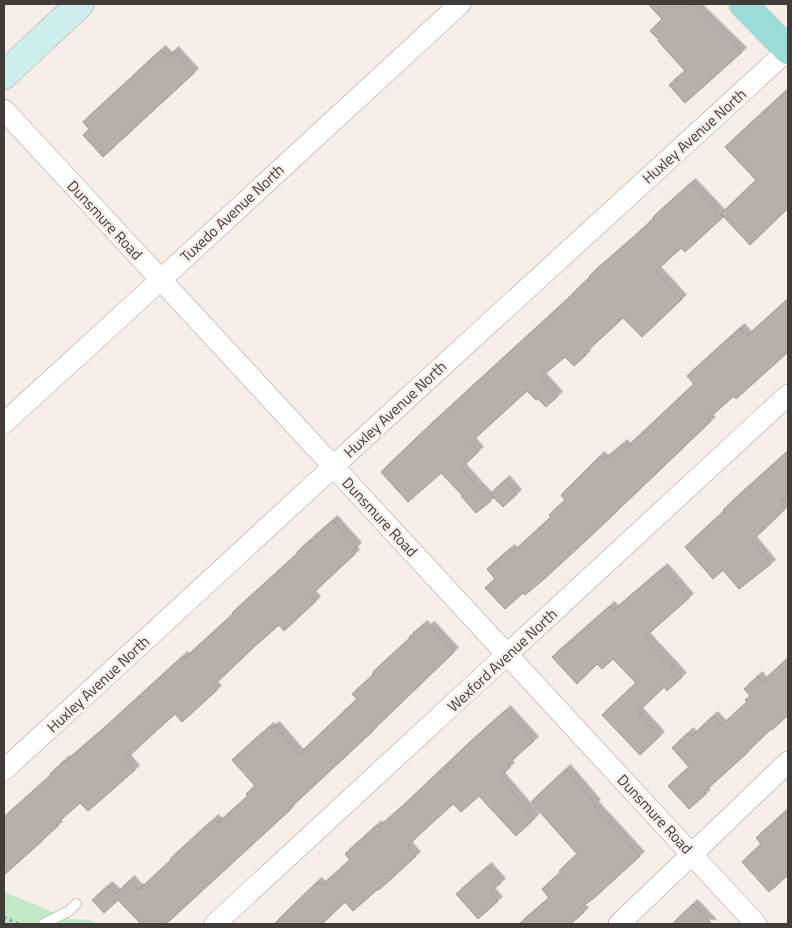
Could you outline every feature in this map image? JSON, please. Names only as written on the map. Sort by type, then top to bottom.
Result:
[{"type":"main road","points":[[4,75],[80,4]]},
{"type":"main road","points":[[743,4],[788,50]]},
{"type":"street","name":"Tuxedo Avenue North","points":[[4,423],[460,4]]},
{"type":"street","name":"Huxley Avenue North","points":[[4,770],[788,50]]},
{"type":"street","name":"Dunsmure Road","points":[[4,110],[756,924]]},
{"type":"street","name":"Wexford Avenue North","points":[[214,924],[788,395]]},
{"type":"street","points":[[618,924],[788,762]]},
{"type":"lane","points":[[43,924],[69,910],[76,904]]},
{"type":"path","points":[[4,917],[18,924]]},
{"type":"green space","points":[[4,892],[70,919],[90,920],[97,924],[4,924]]},
{"type":"building","points":[[648,4],[693,4],[742,52],[685,103],[669,85],[685,71],[650,31],[662,19]]},
{"type":"building","points":[[161,50],[168,57],[174,51],[194,73],[103,157],[83,135],[89,129],[83,122]]},
{"type":"building","points":[[788,89],[788,208],[750,245],[721,214],[756,180],[725,147]]},
{"type":"building","points":[[691,183],[723,217],[685,252],[681,248],[656,271],[682,299],[642,337],[623,318],[585,353],[586,355],[574,366],[565,357],[541,377],[558,396],[546,407],[527,391],[471,442],[479,451],[461,468],[491,501],[476,513],[441,473],[408,502],[381,472],[573,294],[589,276]]},
{"type":"building","points":[[788,299],[788,352],[736,399],[734,396],[708,419],[711,421],[593,534],[543,580],[525,595],[523,593],[505,609],[485,588],[495,579],[487,569],[510,549],[513,552],[551,517],[549,515],[565,500],[561,495],[600,456],[604,460],[623,444],[626,448],[694,384],[687,376],[740,328],[747,336]]},
{"type":"building","points":[[788,451],[788,495],[781,502],[785,509],[752,541],[771,564],[739,589],[723,570],[713,579],[685,547]]},
{"type":"building","points":[[505,480],[517,494],[503,507],[490,494]]},
{"type":"building","points":[[333,520],[357,547],[353,551],[355,554],[311,595],[316,601],[284,631],[279,625],[255,646],[213,686],[217,690],[182,722],[175,714],[126,759],[135,770],[88,811],[80,803],[56,824],[58,826],[4,875],[4,817],[65,760],[102,730],[183,656],[185,658]]},
{"type":"building","points":[[663,568],[689,598],[645,637],[682,677],[667,691],[664,687],[638,712],[660,736],[640,755],[602,715],[636,683],[613,659],[602,669],[597,664],[577,684],[552,657],[610,606],[614,610]]},
{"type":"building","points":[[423,625],[426,629],[430,626],[454,652],[290,810],[166,924],[141,924],[118,900],[104,913],[92,900],[108,886],[116,894],[130,880],[140,889],[214,819],[218,823],[248,796],[246,794],[255,786],[232,760],[269,727],[271,729],[275,726],[299,754],[357,699],[352,694]]},
{"type":"building","points":[[788,658],[788,715],[704,792],[706,794],[689,809],[668,786],[689,767],[672,748],[689,732],[692,736],[713,716],[722,725],[747,702],[745,700],[750,696],[744,689],[758,676],[762,682]]},
{"type":"building","points":[[506,710],[534,741],[510,762],[508,765],[510,767],[500,777],[535,818],[516,836],[479,796],[461,812],[453,804],[408,845],[416,856],[353,911],[345,902],[322,924],[274,924],[317,882],[321,886],[350,860],[345,854],[377,825],[379,827],[407,802]]},
{"type":"building","points":[[566,769],[596,804],[594,806],[640,856],[593,899],[580,908],[584,912],[571,924],[519,924],[549,898],[542,889],[577,854],[531,802]]},
{"type":"building","points":[[788,809],[788,875],[769,892],[742,862],[761,844],[756,838]]},
{"type":"building","points":[[487,867],[501,883],[490,892],[498,901],[478,919],[456,894]]},
{"type":"building","points":[[693,904],[712,924],[672,924]]}]
